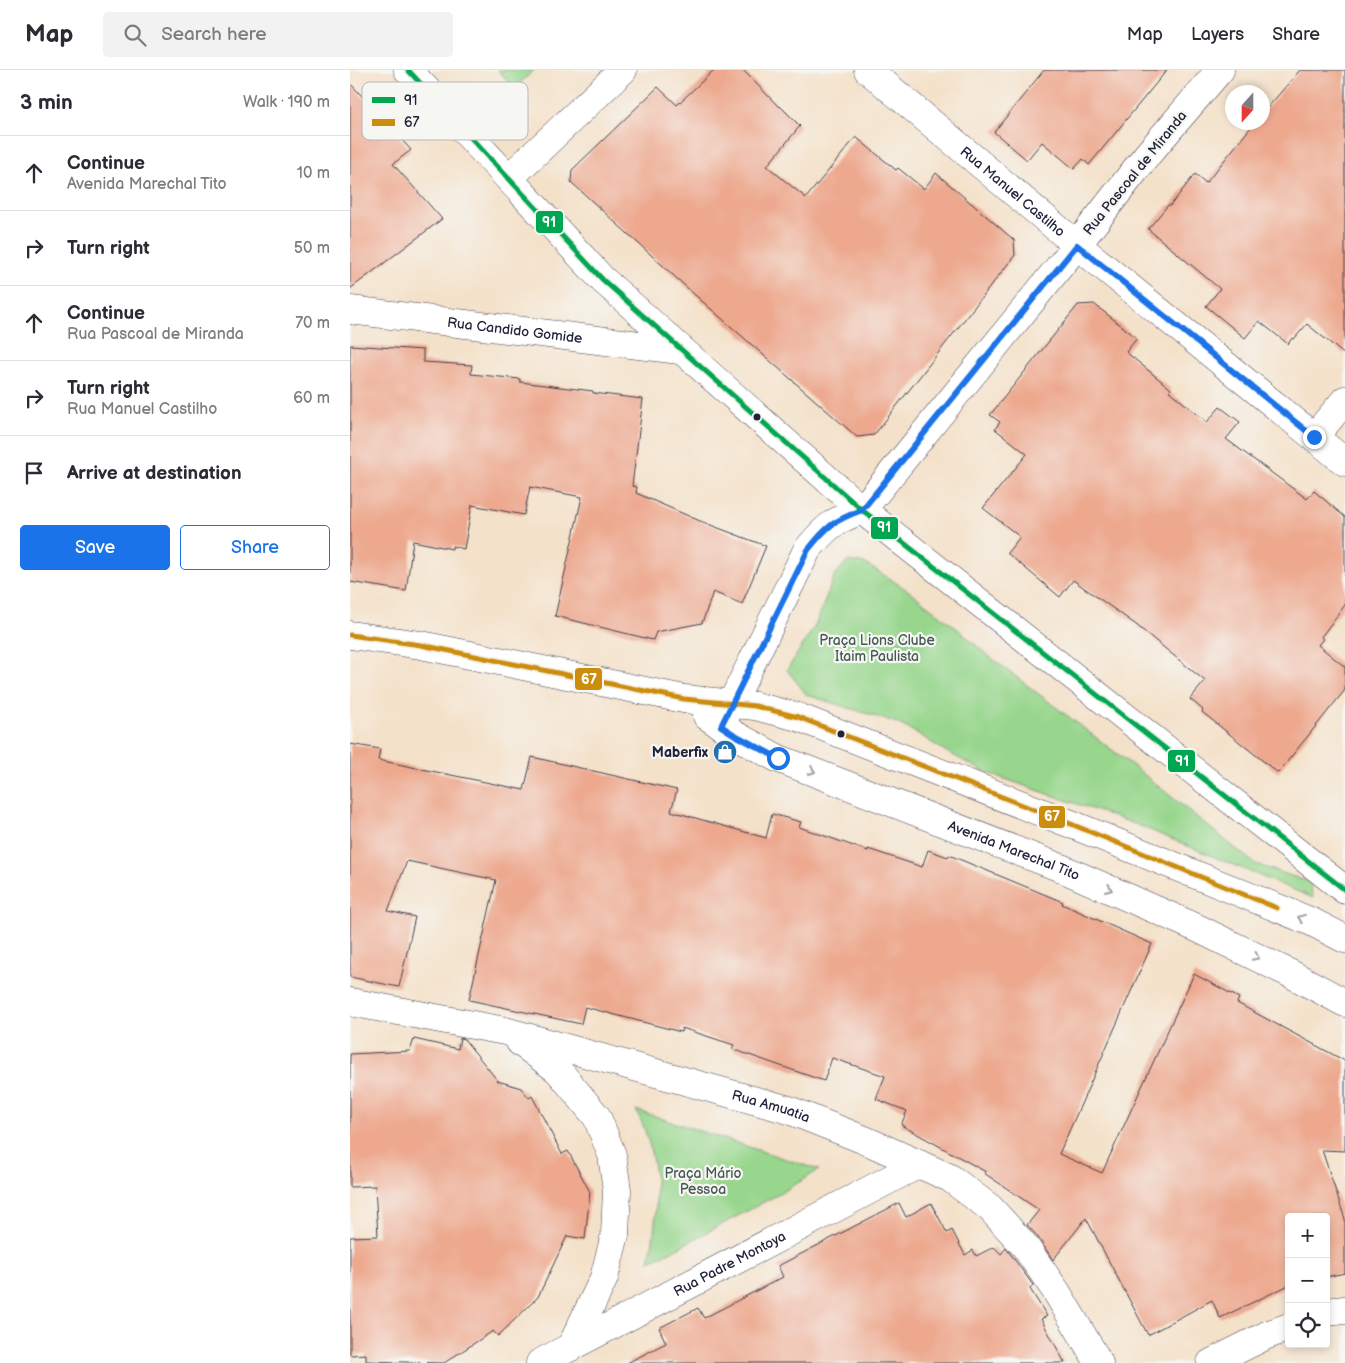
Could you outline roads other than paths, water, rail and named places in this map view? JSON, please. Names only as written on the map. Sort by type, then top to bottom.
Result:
[{"type":"street","points":[[408,70],[419,82]]},
{"type":"street","points":[[508,178],[623,70]]},
{"type":"street","name":"Rua Manuel Castilho","points":[[868,70],[1077,245],[1345,462]]},
{"type":"street","name":"Rua Pascoal de Miranda","points":[[862,510],[1077,245],[1147,155],[1220,70]]},
{"type":"street","points":[[473,140],[603,280],[862,510],[1345,890]]},
{"type":"street","name":"Rua Candido Gomide","points":[[350,310],[680,350]]},
{"type":"street","points":[[1314,437],[1345,400]]},
{"type":"street","points":[[727,715],[808,550],[824,530],[838,520],[862,510]]},
{"type":"street","name":"Avenida Marechal Tito","points":[[350,635],[421,645],[684,699],[727,715],[735,735],[778,758],[1061,868],[1249,953],[1293,974],[1345,1003]]},
{"type":"street","points":[[727,715],[755,706],[806,721],[1072,824],[1312,922],[1345,939]]},
{"type":"street","name":"Rua Amuatia","points":[[350,1002],[504,1031],[789,1110],[868,1140],[950,1178],[990,1208],[1024,1244],[1056,1291],[1099,1363]]},
{"type":"street","points":[[504,1031],[558,1070],[597,1117],[612,1155],[617,1190],[615,1235],[604,1278],[571,1347]]},
{"type":"street","name":"Rua Padre Montoya","points":[[540,1363],[919,1164]]},
{"type":"street","points":[[1330,1312],[1345,1310]]},
{"type":"street","points":[[1211,1363],[1285,1329]]},
{"type":"place","name":"Maberfix","points":[[725,752]]},
{"type":"park label","name":"Praça Lions Clube Itaim Paulista","points":[[877,648]]},
{"type":"park label","name":"Praça Mário Pessoa","points":[[703,1182]]}]
